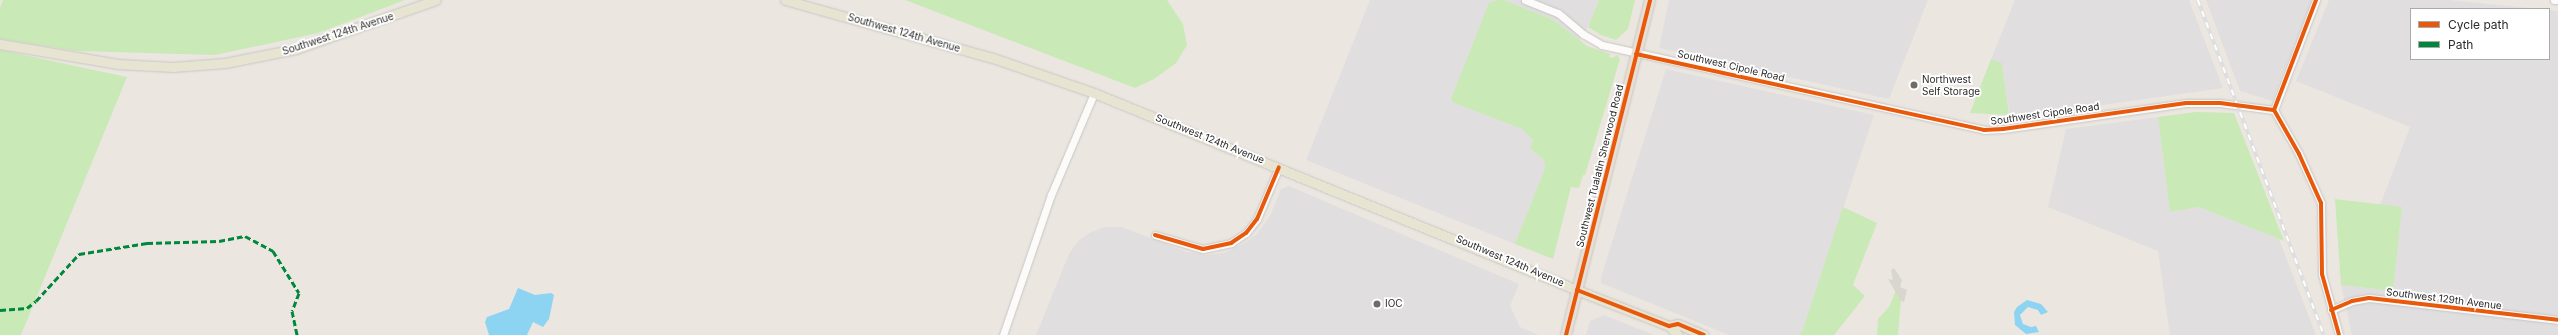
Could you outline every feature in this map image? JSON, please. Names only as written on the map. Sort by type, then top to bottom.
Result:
[{"type":"highway","name":"Southwest Tualatin Sherwood Road","points":[[1566,335],[1650,0]]},
{"type":"main road","name":"Southwest 124th Avenue","points":[[0,44],[118,64],[173,67],[225,63],[296,49],[436,0]]},
{"type":"main road","name":"Southwest 124th Avenue","points":[[785,0],[993,58],[1094,93],[1669,326],[1678,335]]},
{"type":"main road","name":"Southwest 124th Avenue","points":[[1669,326],[1678,324],[1704,335]]},
{"type":"street","name":"Southwest Cipole Road","points":[[1526,0],[1563,16],[1596,42],[1636,54],[1984,130],[2003,129],[2186,103],[2220,103],[2274,110]]},
{"type":"street","points":[[2316,0],[2274,110],[2299,154],[2321,203],[2322,274],[2330,310],[2339,335]]},
{"type":"street","points":[[1003,335],[1051,195],[1094,93]]},
{"type":"street","points":[[1155,234],[1203,250],[1231,243],[1246,233],[1257,219],[1279,167]]},
{"type":"street","name":"Southwest 129th Avenue","points":[[2330,310],[2352,301],[2369,298],[2558,320]]},
{"type":"shaded area","points":[[1370,0],[1498,0],[1454,103],[1522,129],[1533,140],[1530,148],[1544,160],[1545,168],[1515,244],[1306,160]]},
{"type":"shaded area","points":[[1504,0],[1599,0],[1588,27],[1579,41],[1552,19]]},
{"type":"shaded area","points":[[1669,0],[1928,0],[1889,99],[1659,48]]},
{"type":"shaded area","points":[[2015,0],[2189,0],[2223,88],[2010,118],[2002,64],[1991,59]]},
{"type":"shaded area","points":[[2206,0],[2312,0],[2272,101],[2240,91]]},
{"type":"shaded area","points":[[2329,0],[2449,0],[2528,8],[2410,8],[2410,60],[2550,60],[2550,10],[2558,11],[2558,335],[2352,335],[2341,285],[2393,291],[2402,207],[2380,205],[2410,127],[2296,81]]},
{"type":"shaded area","points":[[1666,69],[1874,115],[1802,332],[1798,335],[1729,335],[1601,283],[1601,277]]},
{"type":"shaded area","points":[[2158,117],[2170,212],[2199,207],[2279,239],[2316,335],[2170,335],[2158,251],[2048,207],[2066,129]]},
{"type":"shaded area","points":[[1289,186],[1519,284],[1510,306],[1520,327],[1539,335],[1036,335],[1069,254],[1077,242],[1089,233],[1105,227],[1122,227],[1187,252],[1207,255],[1224,253],[1243,244],[1257,234],[1270,216],[1281,189]]},
{"type":"shaded area","points":[[1894,268],[1902,280],[1900,287],[1907,290],[1904,302],[1901,301],[1888,279],[1893,280],[1891,270]]},
{"type":"shaded area","points":[[1604,315],[1654,335],[1586,335],[1590,321]]},
{"type":"green space","points":[[3,0],[405,0],[318,33],[215,55],[76,51],[0,39],[0,8]]},
{"type":"green space","points":[[905,0],[1167,0],[1183,24],[1187,45],[1176,63],[1154,79],[1135,88]]},
{"type":"green space","points":[[1504,0],[1552,19],[1587,46],[1610,54],[1609,57],[1612,58],[1617,55],[1620,59],[1585,175],[1583,175],[1579,188],[1571,187],[1553,259],[1515,244],[1545,168],[1544,160],[1530,148],[1533,140],[1522,129],[1454,103],[1451,99],[1489,3]]},
{"type":"green space","points":[[1599,0],[1635,0],[1628,29],[1616,40],[1601,35],[1588,27]]},
{"type":"green space","points":[[0,50],[127,77],[21,335],[0,335]]},
{"type":"green space","points":[[1991,59],[2002,63],[2009,115],[1970,113]]},
{"type":"green space","points":[[2196,112],[2234,113],[2284,241],[2199,207],[2170,212],[2158,117]]},
{"type":"green space","points":[[2335,199],[2402,207],[2393,291],[2341,285]]},
{"type":"green space","points":[[1843,207],[1877,223],[1853,285],[1865,296],[1834,335],[1798,335],[1802,332]]},
{"type":"green space","points":[[1896,290],[1901,300],[1898,335],[1877,335],[1878,319],[1889,307]]},
{"type":"water","points":[[518,288],[535,295],[551,293],[554,295],[549,319],[543,327],[533,322],[527,335],[489,335],[485,322],[487,317],[509,309]]},
{"type":"water","points":[[2027,300],[2041,304],[2048,312],[2041,315],[2038,310],[2028,307],[2020,315],[2023,324],[2031,327],[2036,326],[2039,332],[2026,334],[2015,325],[2014,312],[2017,307]]},
{"type":"railway","points":[[2198,0],[2324,335]]},
{"type":"marked path","points":[[0,310],[27,308],[36,301],[79,254],[147,243],[219,241],[245,236],[273,251],[299,293],[292,311],[297,335]]},
{"type":"cycle path","points":[[1566,335],[1650,0]]},
{"type":"cycle path","points":[[2274,110],[2316,0]]},
{"type":"cycle path","points":[[1636,54],[1984,130],[2003,129],[2186,103],[2220,103],[2274,110]]},
{"type":"cycle path","points":[[2274,110],[2299,154],[2321,203],[2322,274],[2339,335]]},
{"type":"cycle path","points":[[1155,235],[1203,249],[1231,243],[1246,233],[1257,219],[1279,167]]},
{"type":"cycle path","points":[[1577,290],[1669,326],[1678,324],[1704,335]]},
{"type":"cycle path","points":[[2331,310],[2352,301],[2369,298],[2558,320]]},
{"type":"place","name":"Northwest Self Storage","points":[[1914,85]]},
{"type":"place","name":"IOC","points":[[1377,304]]}]
